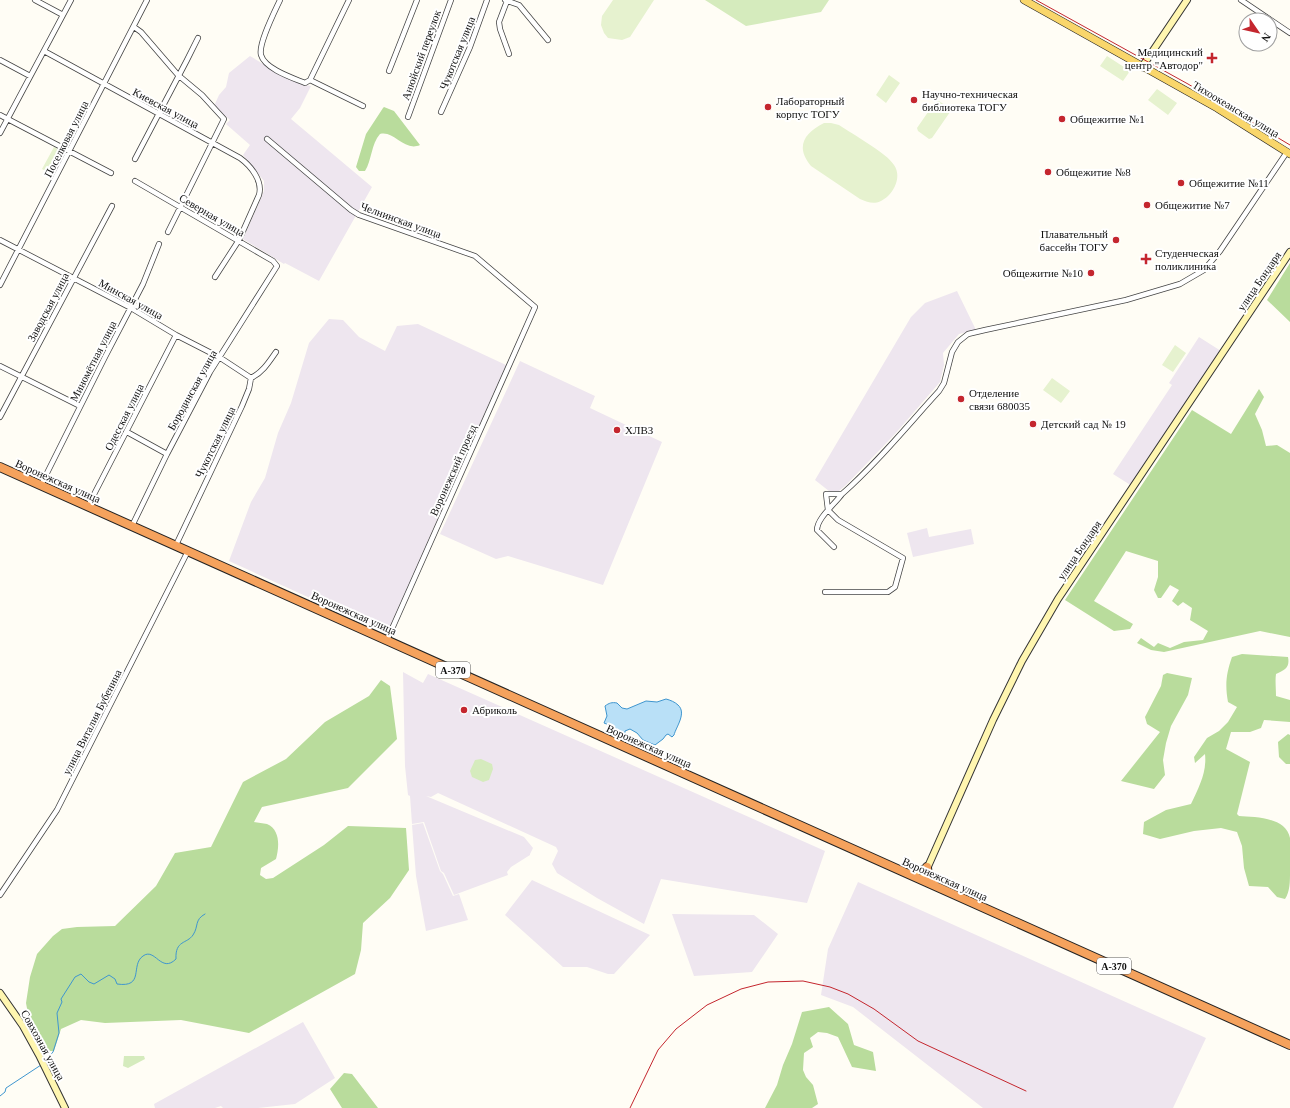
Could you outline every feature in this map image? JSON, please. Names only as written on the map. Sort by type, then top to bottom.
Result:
[{"type":"highway","name":"Воронежская улица","points":[[0,467],[1290,1045]]},
{"type":"highway","points":[[928,868],[927,872],[930,880],[937,887]]},
{"type":"main road","name":"Тихоокеанская улица","points":[[1024,0],[1216,108],[1288,153]]},
{"type":"main road","points":[[1142,66],[1187,0]]},
{"type":"main road","name":"улица Бондаря","points":[[922,880],[993,720],[1022,662],[1058,598],[1290,252]]},
{"type":"main road","points":[[907,873],[917,872],[928,868]]},
{"type":"main road","name":"Совхозная улица","points":[[0,993],[39,1055],[64,1108]]},
{"type":"street","points":[[35,0],[63,15]]},
{"type":"street","points":[[0,133],[71,0]]},
{"type":"street","name":"Поселковая улица","points":[[0,285],[147,0]]},
{"type":"street","points":[[280,0],[264,39],[261,55],[265,62],[286,76],[305,82],[310,80],[363,106]]},
{"type":"street","points":[[310,80],[349,0]]},
{"type":"street","points":[[389,70],[417,0]]},
{"type":"street","name":"Анюйский переулок","points":[[408,117],[450,0]]},
{"type":"street","name":"Чукотская улица","points":[[441,112],[470,47],[487,0]]},
{"type":"street","points":[[509,54],[499,22],[506,0],[519,5],[548,40]]},
{"type":"street","points":[[1241,0],[1290,33]]},
{"type":"street","points":[[134,27],[141,32],[178,75],[202,95],[224,119],[168,232]]},
{"type":"street","points":[[135,159],[198,38]]},
{"type":"street","name":"Киевская улица","points":[[44,51],[240,158],[260,183],[260,190],[239,240]]},
{"type":"street","points":[[0,60],[30,76]]},
{"type":"street","points":[[0,115],[111,173]]},
{"type":"street","name":"Челнинская улица","points":[[267,139],[351,210],[359,215],[475,256],[535,307]]},
{"type":"street","points":[[834,547],[817,530],[820,520],[842,494],[870,467],[939,391],[944,383],[952,352],[960,339],[968,334],[1120,301],[1180,284],[1204,270],[1220,251],[1288,153]]},
{"type":"street","name":"Северная улица","points":[[135,181],[239,240],[273,261],[276,264],[276,268]]},
{"type":"street","name":"Заводская улица","points":[[0,417],[112,206]]},
{"type":"street","name":"Минская улица","points":[[0,240],[131,308],[176,335],[219,357],[251,378]]},
{"type":"street","points":[[215,277],[239,240]]},
{"type":"street","name":"Миномётная улица","points":[[41,485],[143,284],[160,244]]},
{"type":"street","name":"Бородинская улица","points":[[132,526],[167,454],[210,372],[276,268]]},
{"type":"street","name":"Воронежский проезд","points":[[387,640],[535,307]]},
{"type":"street","name":"Одесская улица","points":[[88,506],[176,335]]},
{"type":"street","points":[[251,378],[264,370],[276,352]]},
{"type":"street","points":[[0,366],[80,406]]},
{"type":"street","name":"Чукотская улица","points":[[176,545],[242,406],[249,389],[251,378]]},
{"type":"street","points":[[127,432],[167,454]]},
{"type":"street","points":[[825,592],[888,592],[895,587],[903,558],[838,520],[828,510],[826,494],[842,494]]},
{"type":"street","name":"улица Виталия Бубенина","points":[[0,895],[57,810],[188,551]]},
{"type":"shaded area","points":[[250,56],[285,77],[311,86],[300,108],[291,119],[372,187],[319,281],[285,263],[284,264],[243,239],[264,191],[264,181],[243,155],[250,145],[226,124],[230,120],[214,106],[219,95],[226,87],[229,73]]},
{"type":"shaded area","points":[[957,291],[976,330],[959,334],[943,353],[944,365],[940,382],[895,434],[846,485],[834,495],[815,480],[911,317],[925,303]]},
{"type":"shaded area","points":[[329,319],[343,320],[359,337],[385,351],[397,326],[418,324],[506,365],[387,633],[229,561],[251,502],[265,478],[278,433],[291,403],[309,343]]},
{"type":"shaded area","points":[[1199,337],[1221,351],[1132,486],[1113,474],[1172,385],[1169,383]]},
{"type":"shaded area","points":[[520,361],[595,396],[590,408],[662,442],[603,585],[508,556],[496,559],[440,534]]},
{"type":"shaded area","points":[[927,528],[929,537],[971,529],[974,544],[913,557],[907,533]]},
{"type":"shaded area","points":[[403,672],[423,683],[428,674],[825,851],[807,903],[661,879],[644,924],[597,898],[557,873],[552,864],[558,851],[556,847],[438,793],[431,797],[426,796],[524,837],[533,848],[530,855],[511,867],[507,872],[508,875],[454,895],[444,873],[441,871],[424,822],[412,824],[410,796],[408,795],[405,766]]},
{"type":"shaded area","points":[[423,823],[440,871],[443,874],[453,896],[459,894],[468,920],[426,931],[416,876],[412,825]]},
{"type":"shaded area","points":[[532,880],[650,935],[614,974],[608,974],[587,967],[563,967],[505,915]]},
{"type":"shaded area","points":[[858,882],[1206,1038],[1173,1108],[983,1108],[853,1007],[821,995],[828,949]]},
{"type":"shaded area","points":[[672,914],[754,915],[778,934],[752,972],[694,976]]},
{"type":"shaded area","points":[[303,1022],[335,1078],[295,1104],[258,1108],[223,1108],[221,1106],[215,1108],[155,1108],[154,1104]]},
{"type":"green space","points":[[613,0],[654,0],[630,37],[622,40],[608,38],[601,25],[602,16]]},
{"type":"green space","points":[[705,0],[829,0],[821,12],[746,26]]},
{"type":"green space","points":[[1107,56],[1130,71],[1123,81],[1100,66]]},
{"type":"green space","points":[[889,75],[900,83],[886,103],[876,95]]},
{"type":"green space","points":[[1157,89],[1177,103],[1168,115],[1148,100]]},
{"type":"green space","points":[[939,101],[949,108],[950,112],[932,138],[929,139],[918,131],[917,128],[935,102]]},
{"type":"green space","points":[[384,107],[394,111],[420,145],[409,146],[390,135],[380,134],[375,142],[365,171],[359,171],[356,167],[366,134]]},
{"type":"green space","points":[[824,123],[839,125],[877,149],[890,160],[896,169],[897,181],[888,196],[881,201],[874,203],[864,201],[811,166],[803,153],[804,141],[811,131]]},
{"type":"green space","points":[[54,147],[65,153],[53,175],[42,169]]},
{"type":"green space","points":[[1290,263],[1290,322],[1267,300]]},
{"type":"green space","points":[[1175,345],[1186,353],[1173,372],[1162,365]]},
{"type":"green space","points":[[1052,378],[1070,391],[1061,403],[1043,390]]},
{"type":"green space","points":[[1259,389],[1264,397],[1255,414],[1262,430],[1266,446],[1277,445],[1290,453],[1290,637],[1260,631],[1164,652],[1151,650],[1137,643],[1141,638],[1154,647],[1158,643],[1170,648],[1184,642],[1203,640],[1208,631],[1190,620],[1192,608],[1183,602],[1178,606],[1172,601],[1179,590],[1170,585],[1161,598],[1158,598],[1154,590],[1158,577],[1158,561],[1126,551],[1094,601],[1133,624],[1130,629],[1114,631],[1065,600],[1192,410],[1231,434]]},
{"type":"green space","points":[[1242,654],[1288,657],[1288,664],[1286,668],[1276,674],[1276,696],[1290,700],[1290,722],[1264,720],[1261,728],[1250,732],[1231,732],[1226,749],[1250,762],[1237,814],[1239,816],[1261,818],[1276,822],[1283,826],[1290,838],[1290,879],[1289,890],[1285,899],[1277,897],[1268,887],[1249,886],[1244,868],[1242,846],[1237,832],[1221,828],[1194,831],[1160,839],[1143,834],[1144,822],[1166,810],[1191,804],[1202,779],[1205,767],[1205,754],[1195,763],[1194,757],[1207,738],[1219,731],[1228,722],[1237,707],[1228,702],[1228,669],[1232,657]]},
{"type":"green space","points":[[1167,673],[1192,678],[1188,695],[1171,726],[1166,743],[1163,760],[1165,775],[1154,789],[1121,781],[1160,732],[1147,724],[1145,717],[1161,686],[1163,675]]},
{"type":"green space","points":[[381,680],[390,686],[397,739],[348,788],[262,807],[254,822],[267,824],[275,830],[277,835],[278,850],[276,859],[261,868],[260,875],[266,879],[273,878],[324,845],[348,826],[406,828],[409,870],[390,898],[363,923],[361,950],[355,974],[249,1033],[181,1020],[105,1023],[81,1020],[61,1029],[54,1051],[47,1050],[33,1032],[26,1003],[30,977],[37,954],[53,936],[62,929],[115,926],[156,886],[175,853],[211,847],[243,782],[286,759],[325,722],[369,696]]},
{"type":"green space","points":[[1288,734],[1290,735],[1290,764],[1286,764],[1279,757],[1278,742]]},
{"type":"green space","points":[[481,759],[492,764],[493,769],[489,780],[483,782],[472,777],[470,771],[475,760]]},
{"type":"green space","points":[[829,1007],[848,1024],[854,1045],[873,1052],[876,1071],[852,1067],[838,1037],[827,1033],[818,1032],[810,1038],[813,1047],[804,1053],[803,1070],[806,1077],[813,1085],[818,1104],[812,1108],[765,1108],[777,1085],[802,1012]]},
{"type":"green space","points":[[124,1056],[144,1056],[145,1059],[128,1068],[123,1066]]},
{"type":"green space","points":[[344,1073],[352,1074],[378,1108],[342,1108],[330,1089]]},
{"type":"water","points":[[666,699],[678,705],[681,716],[674,735],[672,737],[668,734],[666,735],[655,745],[643,740],[637,733],[630,729],[625,731],[625,736],[614,727],[604,723],[607,716],[605,706],[609,703],[617,703],[622,708],[627,709],[646,701],[657,702]]},
{"type":"waterway","points":[[45,1061],[53,1052],[59,1033],[57,1013],[62,1002],[61,999],[75,977],[81,974],[89,982],[94,984],[109,975],[115,979],[117,984],[131,983],[136,975],[139,960],[143,956],[147,954],[151,955],[166,964],[171,963],[176,959],[177,948],[179,945],[191,938],[199,919],[205,914]]},
{"type":"waterway","points":[[0,1096],[5,1092],[6,1088],[41,1065]]},
{"type":"tram line","points":[[1036,0],[1188,84],[1290,145]]},
{"type":"railway","points":[[630,1108],[658,1050],[676,1029],[707,1005],[741,989],[768,982],[803,981],[830,987],[848,994],[874,1009],[918,1041],[1026,1091]]},
{"type":"place","name":"Медицинский центр \"Автодор\"","points":[[1212,58]]},
{"type":"place","name":"Научно-техническая библиотека ТОГУ","points":[[914,100]]},
{"type":"place","name":"Лабораторный корпус ТОГУ","points":[[768,107]]},
{"type":"place","name":"Общежитие №1","points":[[1062,119]]},
{"type":"place","name":"Общежитие №8","points":[[1048,172]]},
{"type":"place","name":"Общежитие №11","points":[[1181,183]]},
{"type":"place","name":"Общежитие №7","points":[[1147,205]]},
{"type":"place","name":"Плавательный бассейн ТОГУ","points":[[1116,240]]},
{"type":"place","name":"Студенческая поликлиника","points":[[1146,259]]},
{"type":"place","name":"Общежитие №10","points":[[1091,273]]},
{"type":"place","name":"Отделение связи 680035","points":[[961,399]]},
{"type":"place","name":"Детский сад № 19","points":[[1033,424]]},
{"type":"place","name":"ХЛВЗ","points":[[617,430]]},
{"type":"place","name":"Абриколь","points":[[464,710]]}]
